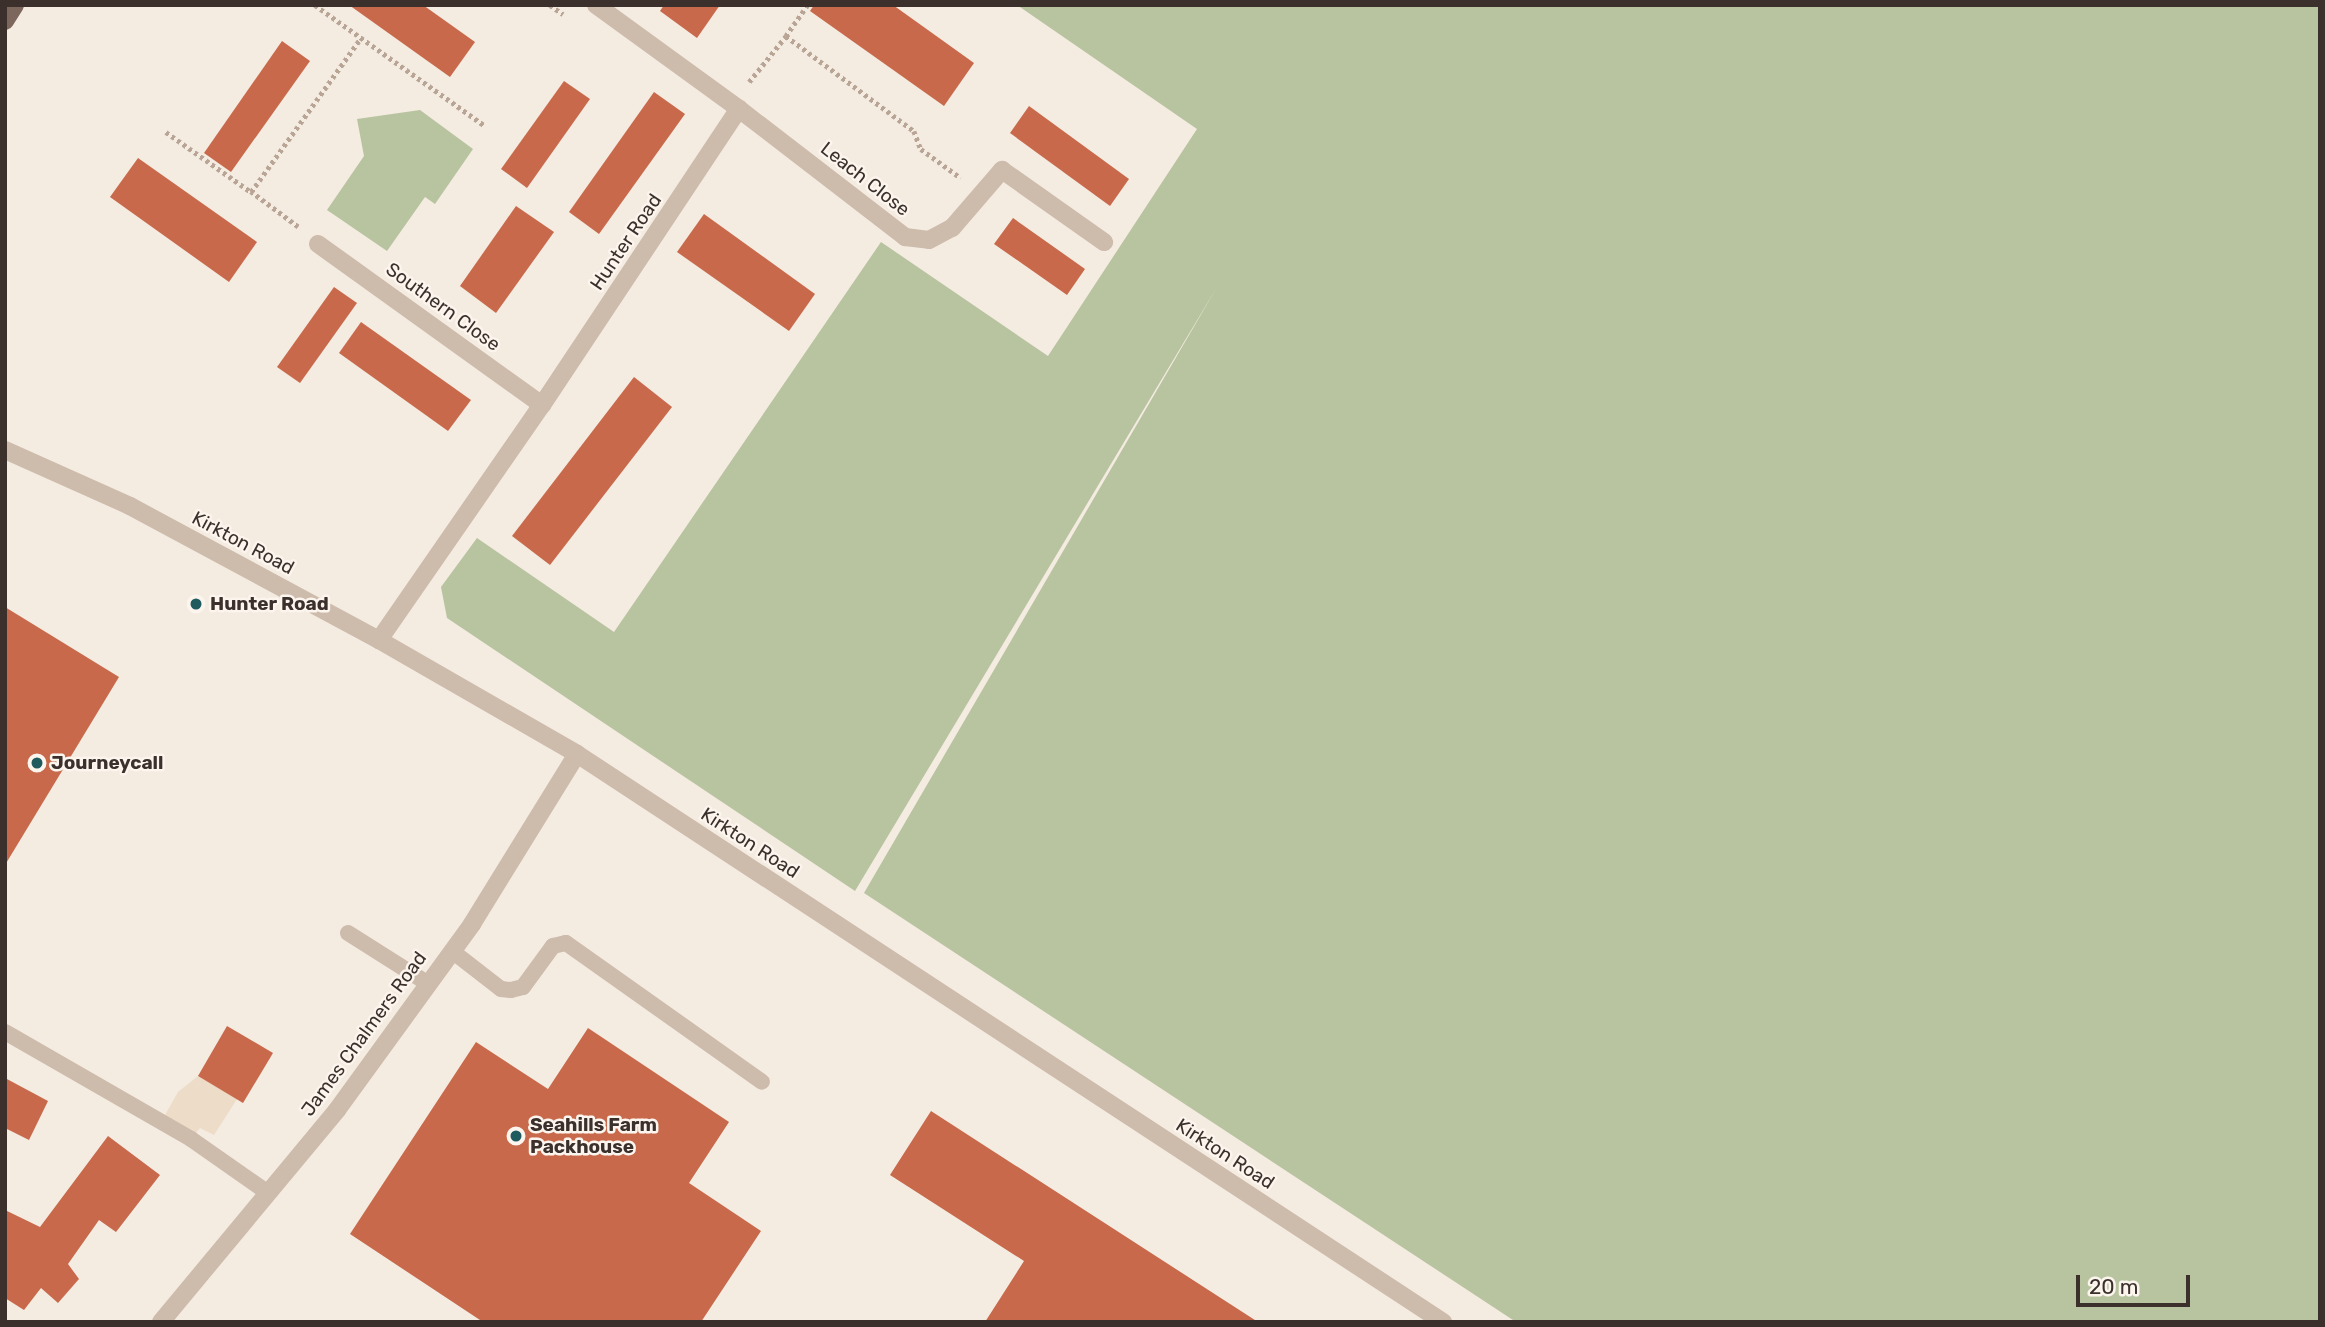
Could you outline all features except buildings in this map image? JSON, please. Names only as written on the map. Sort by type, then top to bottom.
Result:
[{"type":"main road","points":[[5,21],[15,5]]},
{"type":"street","name":"Leach Close","points":[[596,5],[736,106],[905,237],[929,240],[952,228],[1002,170],[1104,242]]},
{"type":"street","name":"Hunter Road","points":[[379,640],[542,405],[736,106]]},
{"type":"street","name":"Southern Close","points":[[318,244],[542,405]]},
{"type":"street","name":"Kirkton Road","points":[[5,450],[130,506],[379,640],[577,754],[1443,1322]]},
{"type":"street","name":"James Chalmers Road","points":[[161,1322],[337,1110],[452,951],[577,754]]},
{"type":"lane","points":[[348,933],[427,984]]},
{"type":"lane","points":[[452,951],[501,989],[511,990],[523,987],[553,946],[566,943],[762,1082]]},
{"type":"lane","points":[[5,1032],[191,1139],[268,1193]]},
{"type":"path","points":[[315,5],[484,125]]},
{"type":"path","points":[[550,5],[563,14]]},
{"type":"path","points":[[736,106],[808,5]]},
{"type":"path","points":[[786,36],[914,131],[921,149],[982,193]]},
{"type":"path","points":[[251,192],[361,38]]},
{"type":"path","points":[[166,132],[251,192],[318,244]]},
{"type":"green space","points":[[1017,5],[2320,5],[2320,1322],[1516,1322],[864,893],[1217,287],[855,891],[447,618],[441,587],[477,538],[614,632],[881,242],[1048,356],[1197,129]]},
{"type":"green space","points":[[420,110],[473,149],[435,204],[425,197],[387,251],[327,210],[364,156],[357,119]]},
{"type":"shaded area","points":[[198,1076],[237,1099],[214,1135],[200,1128],[191,1139],[164,1117],[178,1092]]},
{"type":"place","name":"Hunter Road","points":[[196,604]]},
{"type":"place","name":"Journeycall","points":[[37,763]]},
{"type":"place","name":"Seahills Farm Packhouse","points":[[516,1136]]}]
